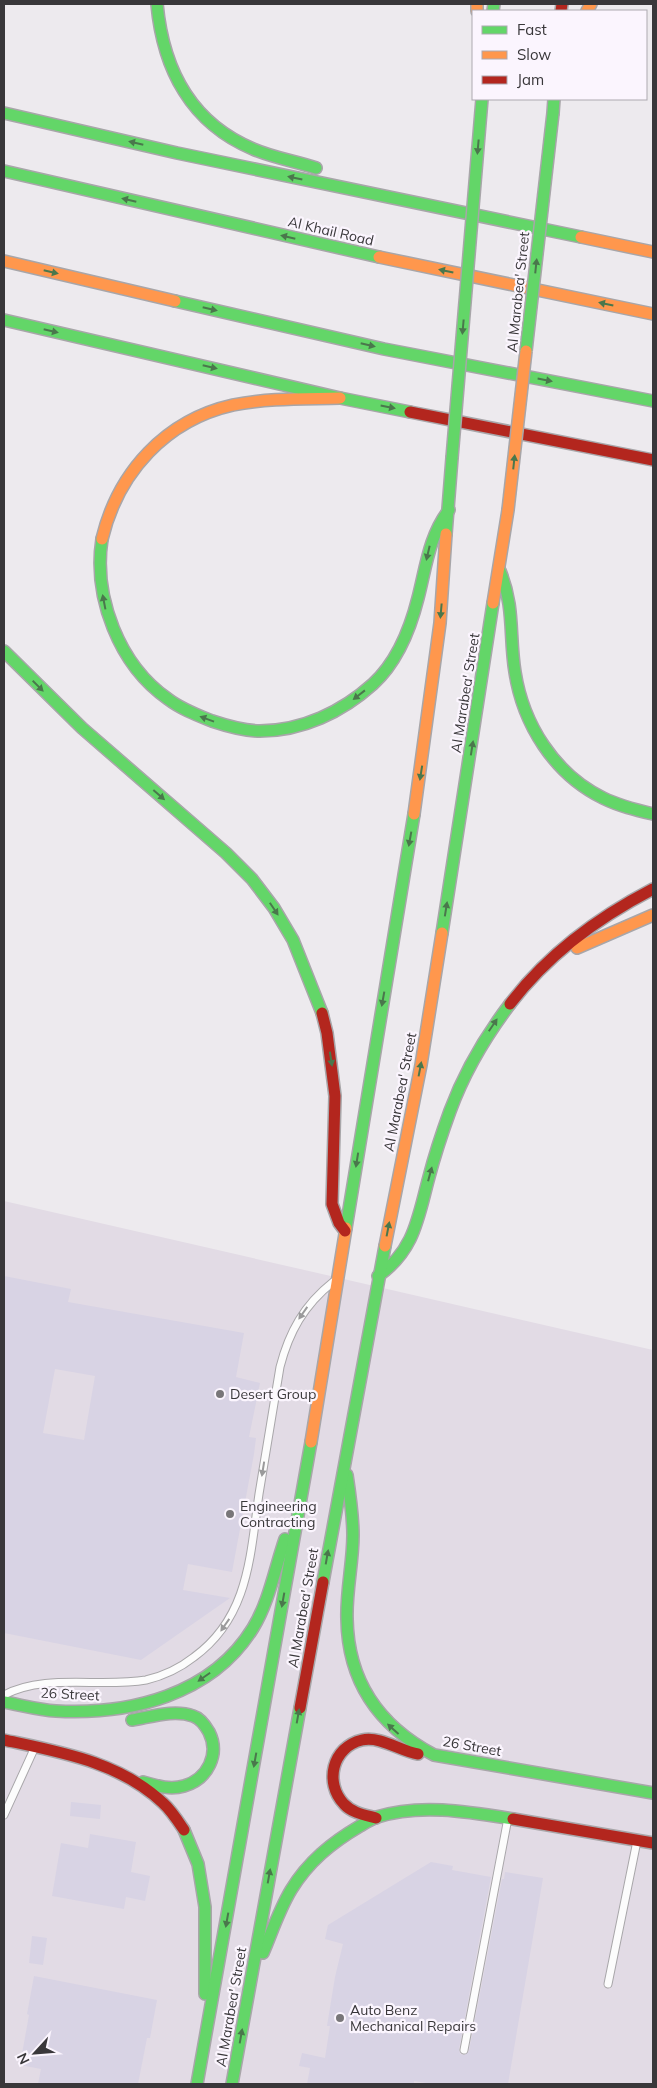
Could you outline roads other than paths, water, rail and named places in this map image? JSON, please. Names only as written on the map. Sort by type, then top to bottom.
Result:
[{"type":"main road","points":[[157,4],[168,62],[179,85],[211,123],[231,138],[253,149],[322,170],[330,174],[342,188]]},
{"type":"main road","name":"Al Marabea' Street","points":[[197,2084],[304,1483],[427,735],[440,623],[482,100]]},
{"type":"main road","name":"Al Marabea' Street","points":[[232,2084],[378,1276],[421,1065],[500,571],[554,100]]},
{"type":"main road","points":[[4,113],[342,188],[653,252]]},
{"type":"main road","name":"Al Khail Road","points":[[4,171],[335,248],[653,314]]},
{"type":"main road","points":[[4,261],[384,349],[653,401]]},
{"type":"main road","points":[[4,320],[340,398],[653,460]]},
{"type":"main road","points":[[340,398],[232,405],[201,415],[173,429],[147,452],[128,476],[111,506],[102,539],[100,573],[105,607],[120,642],[139,672],[166,698],[194,714],[229,727],[264,731],[290,728],[317,720],[341,708],[363,693],[400,650],[411,626],[432,538],[436,528],[449,510]]},
{"type":"main road","points":[[500,571],[512,603],[515,670],[521,700],[533,730],[551,757],[574,780],[602,799],[634,811],[653,814]]},
{"type":"main road","points":[[4,652],[82,728],[226,852],[252,879],[274,908],[293,940],[314,988],[327,1033],[335,1096],[332,1204],[339,1223],[345,1231]]},
{"type":"main road","points":[[378,1276],[400,1259],[408,1248],[414,1234],[438,1142],[464,1076],[480,1045],[504,1009],[550,959],[592,924],[653,889]]},
{"type":"main road","points":[[550,959],[653,915]]},
{"type":"main road","name":"26 Street","points":[[345,1461],[352,1505],[352,1565],[347,1619],[348,1643],[363,1689],[385,1721],[408,1741],[434,1755],[653,1793]]},
{"type":"main road","name":"26 Street","points":[[4,1702],[54,1711],[95,1712],[131,1708],[151,1703],[190,1687],[224,1662],[243,1641],[257,1619],[304,1483]]},
{"type":"main road","points":[[54,1711],[85,1720],[108,1722]]},
{"type":"main road","points":[[122,1721],[166,1714],[191,1715],[204,1725],[213,1740],[214,1749],[210,1767],[206,1774],[196,1782],[184,1787],[171,1788],[139,1782]]},
{"type":"main road","points":[[376,1818],[345,1806],[333,1788],[333,1766],[345,1748],[354,1742],[364,1739],[382,1742],[413,1753],[434,1755]]},
{"type":"main road","points":[[4,1740],[101,1763],[139,1782],[167,1806],[182,1825],[197,1865],[205,1908],[205,2045]]},
{"type":"main road","points":[[251,1980],[286,1901],[304,1870],[328,1845],[342,1835],[376,1818],[430,1811],[457,1811],[653,1843]]},
{"type":"lane","points":[[4,1695],[33,1684],[111,1684],[150,1679],[186,1663],[216,1637],[228,1622],[244,1586],[285,1346],[294,1326],[306,1308],[320,1292],[337,1279]]},
{"type":"lane","points":[[4,1816],[35,1746]]},
{"type":"lane","points":[[464,2050],[508,1818]]},
{"type":"lane","points":[[608,1984],[638,1840]]},
{"type":"place","name":"Desert Group","points":[[220,1394]]},
{"type":"place","name":"Engineering Contracting","points":[[230,1514]]},
{"type":"place","name":"Auto Benz Mechanical Repairs","points":[[340,2018]]}]
